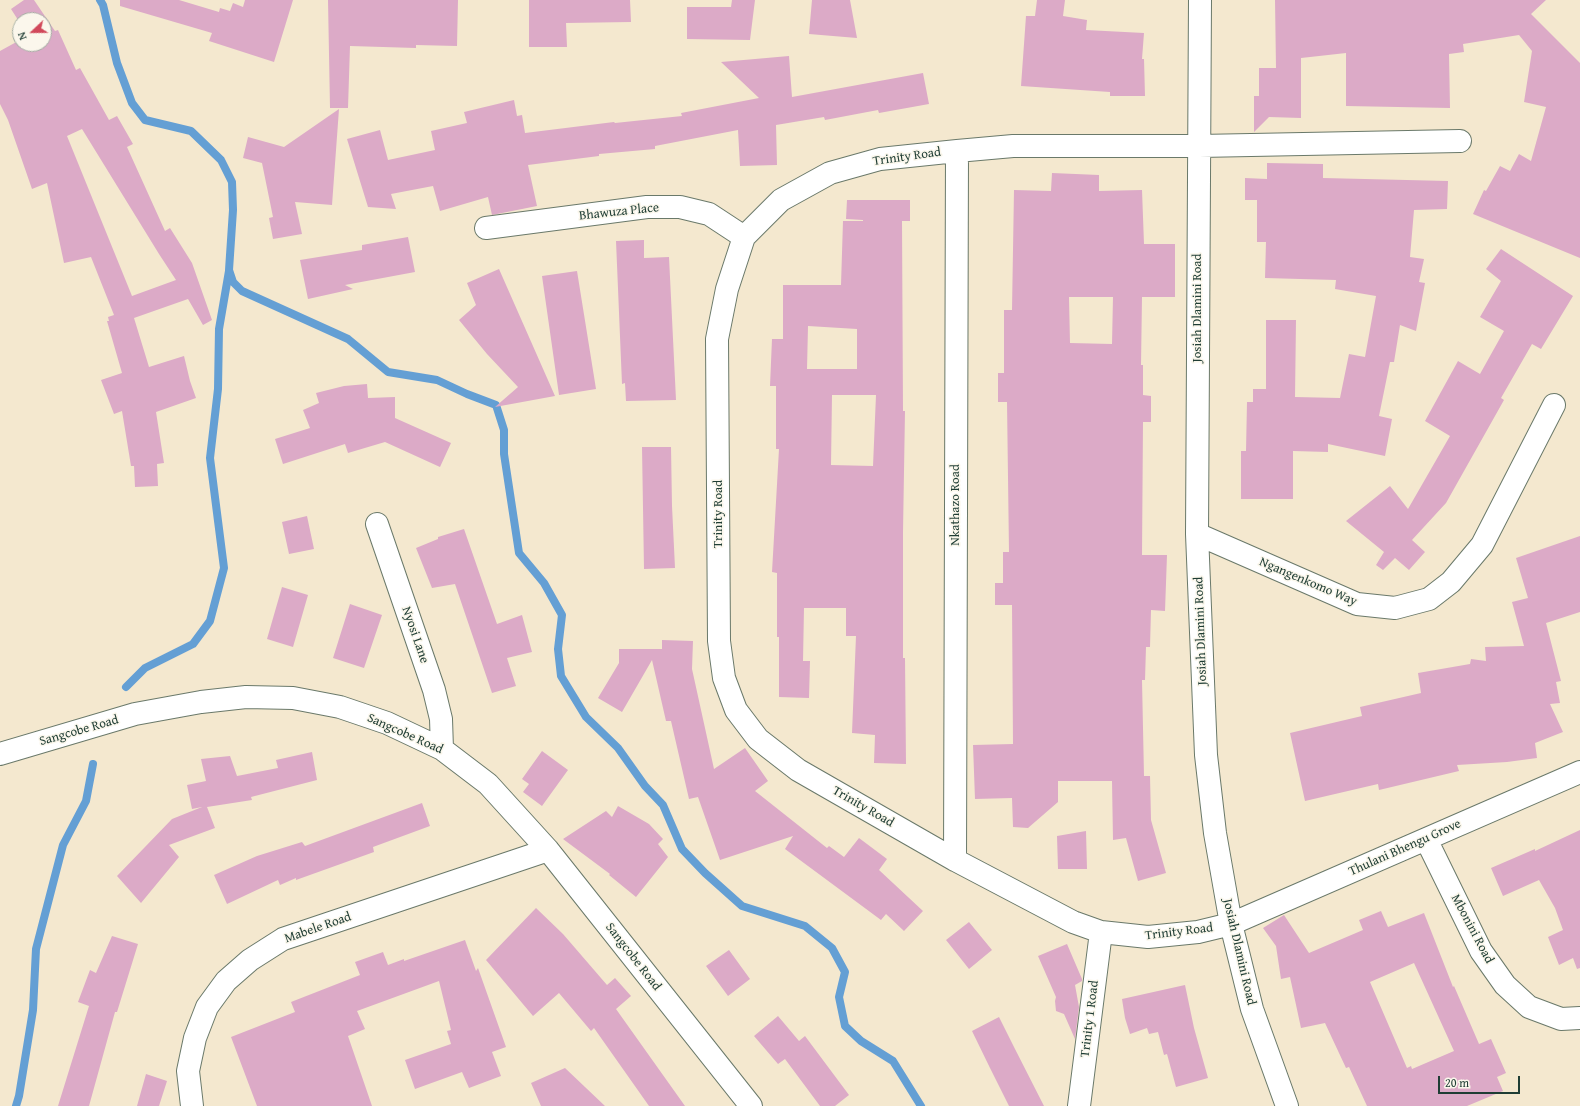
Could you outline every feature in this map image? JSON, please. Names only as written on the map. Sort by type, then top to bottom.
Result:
[{"type":"street","name":"Josiah Dlamini Road","points":[[1200,0],[1197,534],[1206,755],[1215,833],[1231,924],[1252,1009],[1287,1106]]},
{"type":"street","points":[[1199,146],[1460,141]]},
{"type":"street","name":"Trinity Road","points":[[1199,146],[1013,146],[957,150],[880,159],[830,173],[781,200],[744,237],[727,289],[717,339],[719,641],[724,678],[736,710],[758,739],[798,770],[955,860],[1073,922],[1101,932],[1148,937],[1198,932],[1231,924]]},
{"type":"street","name":"Nkathazo Road","points":[[955,860],[957,150]]},
{"type":"street","name":"Bhawuza Place","points":[[486,228],[647,207],[680,207],[709,214],[744,237]]},
{"type":"street","name":"Ngangenkomo Way","points":[[1197,534],[1357,604],[1395,608],[1428,599],[1451,582],[1482,545],[1554,405]]},
{"type":"street","name":"Nyosi Lane","points":[[377,524],[434,690],[441,719],[442,749]]},
{"type":"street","name":"Sangcobe Road","points":[[0,754],[135,714],[201,702],[246,697],[293,698],[340,707],[387,723],[442,749],[488,784],[548,850],[751,1106]]},
{"type":"street","name":"Thulani Bhengu Grove","points":[[1231,924],[1580,772]]},
{"type":"street","name":"Mbonini Road","points":[[1426,839],[1481,951],[1505,985],[1529,1007],[1561,1018],[1580,1018]]},
{"type":"street","name":"Mabele Road","points":[[192,1106],[188,1070],[195,1038],[206,1007],[226,981],[250,960],[283,939],[548,850]]},
{"type":"street","name":"Trinity 1 Road","points":[[1079,1106],[1101,932]]},
{"type":"building","points":[[24,0],[34,0],[42,12],[13,12],[11,9]]},
{"type":"building","points":[[120,0],[179,0],[219,12],[220,8],[230,11],[233,3],[243,7],[245,0],[293,0],[274,62],[209,41],[212,33],[120,6]]},
{"type":"building","points":[[328,0],[458,0],[457,46],[416,45],[416,48],[350,46],[348,108],[330,108]]},
{"type":"building","points":[[529,0],[630,0],[631,22],[566,23],[567,47],[529,47]]},
{"type":"building","points":[[732,0],[755,0],[750,40],[687,39],[687,7],[731,7]]},
{"type":"building","points":[[812,0],[850,0],[857,38],[809,34]]},
{"type":"building","points":[[1037,0],[1065,0],[1063,16],[1087,20],[1086,30],[1144,33],[1142,59],[1144,59],[1145,96],[1110,96],[1110,92],[1021,86],[1026,16],[1035,16]]},
{"type":"building","points":[[1275,0],[1546,0],[1531,14],[1580,63],[1580,258],[1473,214],[1484,190],[1486,191],[1500,166],[1510,171],[1519,154],[1531,161],[1546,107],[1524,102],[1532,51],[1519,35],[1463,44],[1464,52],[1449,54],[1450,108],[1346,106],[1346,53],[1301,58],[1301,118],[1269,117],[1254,132],[1254,96],[1259,96],[1259,68],[1276,68]]},
{"type":"building","points":[[52,27],[55,31],[58,30],[76,70],[80,68],[109,120],[117,116],[133,144],[127,147],[165,231],[170,228],[192,263],[212,320],[203,325],[188,299],[134,318],[149,367],[184,356],[196,398],[156,412],[164,463],[157,464],[158,486],[135,487],[134,466],[131,466],[122,411],[114,414],[101,380],[122,373],[107,321],[109,321],[108,317],[114,315],[91,257],[64,263],[47,183],[32,189],[8,120],[0,104],[0,51],[12,44],[12,52],[52,52]],"holes":[[[82,129],[176,280],[132,296],[67,136]]]},
{"type":"building","points":[[789,56],[792,97],[923,73],[929,104],[879,113],[878,110],[825,120],[824,117],[776,125],[777,165],[740,166],[738,130],[655,146],[655,149],[599,154],[599,156],[528,165],[537,206],[492,215],[488,197],[440,211],[433,186],[391,194],[396,209],[368,207],[347,139],[380,130],[388,160],[435,150],[431,131],[467,123],[464,112],[514,100],[517,116],[522,115],[525,133],[614,122],[682,116],[681,113],[759,98],[721,62]]},
{"type":"building","points":[[339,109],[332,205],[295,202],[302,234],[273,239],[269,218],[273,217],[262,163],[243,158],[248,137],[284,147]]},
{"type":"building","points":[[1267,163],[1323,164],[1323,178],[1448,181],[1447,209],[1414,210],[1410,257],[1424,259],[1419,282],[1425,283],[1416,331],[1400,325],[1394,362],[1390,362],[1379,416],[1392,419],[1385,456],[1328,444],[1328,452],[1293,451],[1293,499],[1241,499],[1241,451],[1246,451],[1247,402],[1253,402],[1253,389],[1266,389],[1266,320],[1296,320],[1295,397],[1340,398],[1349,354],[1365,357],[1376,296],[1335,289],[1336,280],[1265,278],[1266,242],[1257,242],[1257,200],[1245,200],[1245,178],[1267,179]]},
{"type":"building","points":[[1052,173],[1099,175],[1099,191],[1142,190],[1144,244],[1175,244],[1175,297],[1142,297],[1141,365],[1143,365],[1143,395],[1151,396],[1151,422],[1143,422],[1142,555],[1167,555],[1165,611],[1151,610],[1150,647],[1146,647],[1145,680],[1142,680],[1144,776],[1150,776],[1151,820],[1166,873],[1138,881],[1126,838],[1113,840],[1112,781],[1058,781],[1058,802],[1028,828],[1013,827],[1012,798],[975,799],[973,745],[1013,744],[1012,605],[995,605],[995,583],[1003,583],[1003,552],[1009,552],[1007,402],[998,402],[998,373],[1004,373],[1004,310],[1012,310],[1014,190],[1051,191]],"holes":[[[1069,297],[1113,297],[1112,344],[1070,343]]]},
{"type":"building","points":[[847,200],[910,200],[910,221],[902,221],[903,411],[905,411],[903,658],[905,658],[906,764],[874,763],[875,735],[852,733],[856,636],[846,636],[846,608],[804,608],[803,661],[810,661],[809,698],[779,697],[777,573],[772,572],[779,449],[776,449],[776,386],[770,386],[772,339],[783,339],[783,285],[841,285],[843,221],[863,221],[846,219]],"holes":[[[808,326],[857,329],[857,369],[807,369]],[[832,395],[876,395],[873,466],[831,465]]]},
{"type":"building","points":[[408,237],[415,272],[345,285],[353,289],[308,299],[300,260],[362,250],[362,245]]},
{"type":"building","points":[[644,240],[644,258],[669,257],[676,400],[626,401],[625,383],[622,384],[616,241]]},
{"type":"building","points":[[1501,249],[1573,296],[1541,349],[1532,344],[1501,398],[1504,400],[1446,503],[1412,540],[1425,552],[1409,570],[1395,558],[1383,570],[1376,565],[1384,552],[1346,521],[1390,486],[1408,509],[1450,436],[1425,421],[1458,361],[1480,374],[1504,331],[1480,317],[1501,281],[1486,269]]},
{"type":"building","points":[[499,269],[555,396],[495,407],[518,387],[487,354],[459,320],[476,305],[467,283]]},
{"type":"building","points":[[577,271],[596,389],[559,395],[542,276]]},
{"type":"building","points":[[367,384],[368,398],[395,397],[395,418],[451,443],[440,467],[385,442],[348,453],[345,444],[283,464],[275,439],[310,428],[303,410],[319,403],[316,393],[344,386]]},
{"type":"building","points":[[642,447],[671,447],[675,568],[644,569]]},
{"type":"building","points":[[307,516],[314,549],[289,554],[282,522]]},
{"type":"building","points":[[464,529],[497,624],[522,615],[532,652],[507,658],[516,686],[492,693],[455,584],[432,588],[416,548],[438,539],[438,537]]},
{"type":"building","points":[[1580,536],[1580,612],[1546,623],[1561,681],[1556,682],[1560,703],[1550,704],[1563,732],[1535,743],[1537,758],[1507,762],[1457,765],[1459,771],[1379,790],[1378,784],[1305,801],[1290,733],[1362,716],[1360,707],[1421,693],[1418,673],[1470,664],[1471,659],[1486,661],[1485,647],[1524,646],[1512,602],[1528,598],[1516,558]]},
{"type":"building","points":[[282,587],[308,595],[293,647],[267,639]]},
{"type":"building","points":[[350,604],[382,615],[364,668],[333,658]]},
{"type":"building","points":[[662,640],[693,641],[692,669],[714,769],[745,748],[768,781],[755,791],[827,848],[829,846],[844,857],[859,838],[887,859],[879,870],[923,911],[904,931],[886,914],[881,920],[785,849],[793,836],[720,860],[698,797],[689,799],[671,721],[666,721],[652,660],[622,712],[598,698],[619,663],[619,649],[662,649]]},
{"type":"building","points":[[542,751],[568,770],[542,806],[523,792],[529,784],[522,779]]},
{"type":"building","points":[[312,752],[317,780],[251,797],[252,800],[207,807],[215,828],[169,845],[179,857],[141,903],[117,876],[172,819],[202,807],[192,809],[187,785],[206,781],[201,759],[230,756],[237,776],[278,768],[276,760]]},
{"type":"building","points":[[422,803],[430,826],[373,847],[374,852],[296,880],[296,878],[280,885],[278,880],[227,904],[214,875],[257,856],[302,842],[305,846]]},
{"type":"building","points":[[618,806],[649,824],[663,839],[658,844],[668,857],[636,897],[609,875],[610,874],[563,839],[606,811],[612,817]]},
{"type":"building","points":[[1580,830],[1580,968],[1577,969],[1573,958],[1559,965],[1548,937],[1563,930],[1555,908],[1539,880],[1503,896],[1491,868],[1535,849],[1535,851]]},
{"type":"building","points":[[1086,831],[1087,869],[1058,869],[1057,836]]},
{"type":"building","points":[[536,908],[563,934],[607,985],[615,978],[631,996],[616,1009],[685,1106],[649,1106],[594,1028],[591,1031],[559,993],[533,1016],[486,960]]},
{"type":"building","points":[[1381,911],[1388,927],[1424,913],[1453,987],[1454,986],[1479,1044],[1491,1039],[1506,1073],[1497,1077],[1503,1091],[1467,1106],[1367,1106],[1349,1067],[1346,1068],[1325,1023],[1301,1028],[1290,977],[1281,979],[1276,946],[1263,928],[1284,915],[1309,953],[1363,930],[1359,920]],"holes":[[[1414,963],[1454,1051],[1412,1069],[1411,1066],[1407,1068],[1370,982]]]},
{"type":"building","points":[[969,922],[992,950],[969,969],[946,940]]},
{"type":"building","points":[[112,936],[138,944],[117,1012],[115,1012],[89,1106],[58,1106],[89,1006],[78,1002],[90,970],[96,973]]},
{"type":"building","points":[[465,940],[476,971],[478,968],[506,1047],[492,1052],[501,1076],[469,1088],[462,1072],[415,1089],[405,1060],[451,1044],[447,1031],[451,1030],[439,981],[357,1011],[365,1029],[348,1036],[372,1106],[257,1106],[231,1037],[295,1012],[291,1002],[360,975],[355,962],[383,952],[388,965]]},
{"type":"building","points":[[1067,944],[1082,979],[1082,981],[1075,985],[1079,1007],[1075,1039],[1064,1014],[1056,1011],[1056,997],[1038,956]]},
{"type":"building","points":[[729,950],[750,979],[728,996],[706,966]]},
{"type":"building","points":[[1185,985],[1194,1028],[1208,1078],[1176,1087],[1167,1054],[1164,1055],[1158,1032],[1149,1034],[1147,1028],[1130,1034],[1125,1018],[1122,999]]},
{"type":"building","points":[[778,1016],[799,1041],[805,1036],[849,1095],[835,1106],[820,1106],[785,1059],[778,1064],[754,1036]]},
{"type":"building","points":[[999,1017],[1044,1106],[1009,1106],[972,1031]]},
{"type":"building","points":[[565,1068],[605,1106],[541,1106],[531,1083]]},
{"type":"building","points":[[146,1074],[167,1081],[159,1106],[137,1106]]},
{"type":"waterway","points":[[100,0],[103,5],[117,63],[132,103],[145,120],[191,131],[221,160],[232,182],[233,210],[229,270],[233,282],[242,291],[348,339],[388,372],[437,380],[496,405],[504,430],[504,454],[519,553],[544,583],[562,615],[558,649],[561,676],[586,717],[618,748],[645,786],[663,805],[682,849],[705,873],[742,906],[805,926],[832,948],[845,972],[839,997],[845,1026],[861,1041],[893,1061],[921,1106]]},
{"type":"waterway","points":[[126,687],[145,668],[193,644],[210,621],[224,568],[210,458],[218,389],[219,329],[229,271]]},
{"type":"waterway","points":[[16,1106],[19,1096],[33,1010],[36,949],[63,845],[86,801],[93,764]]}]
